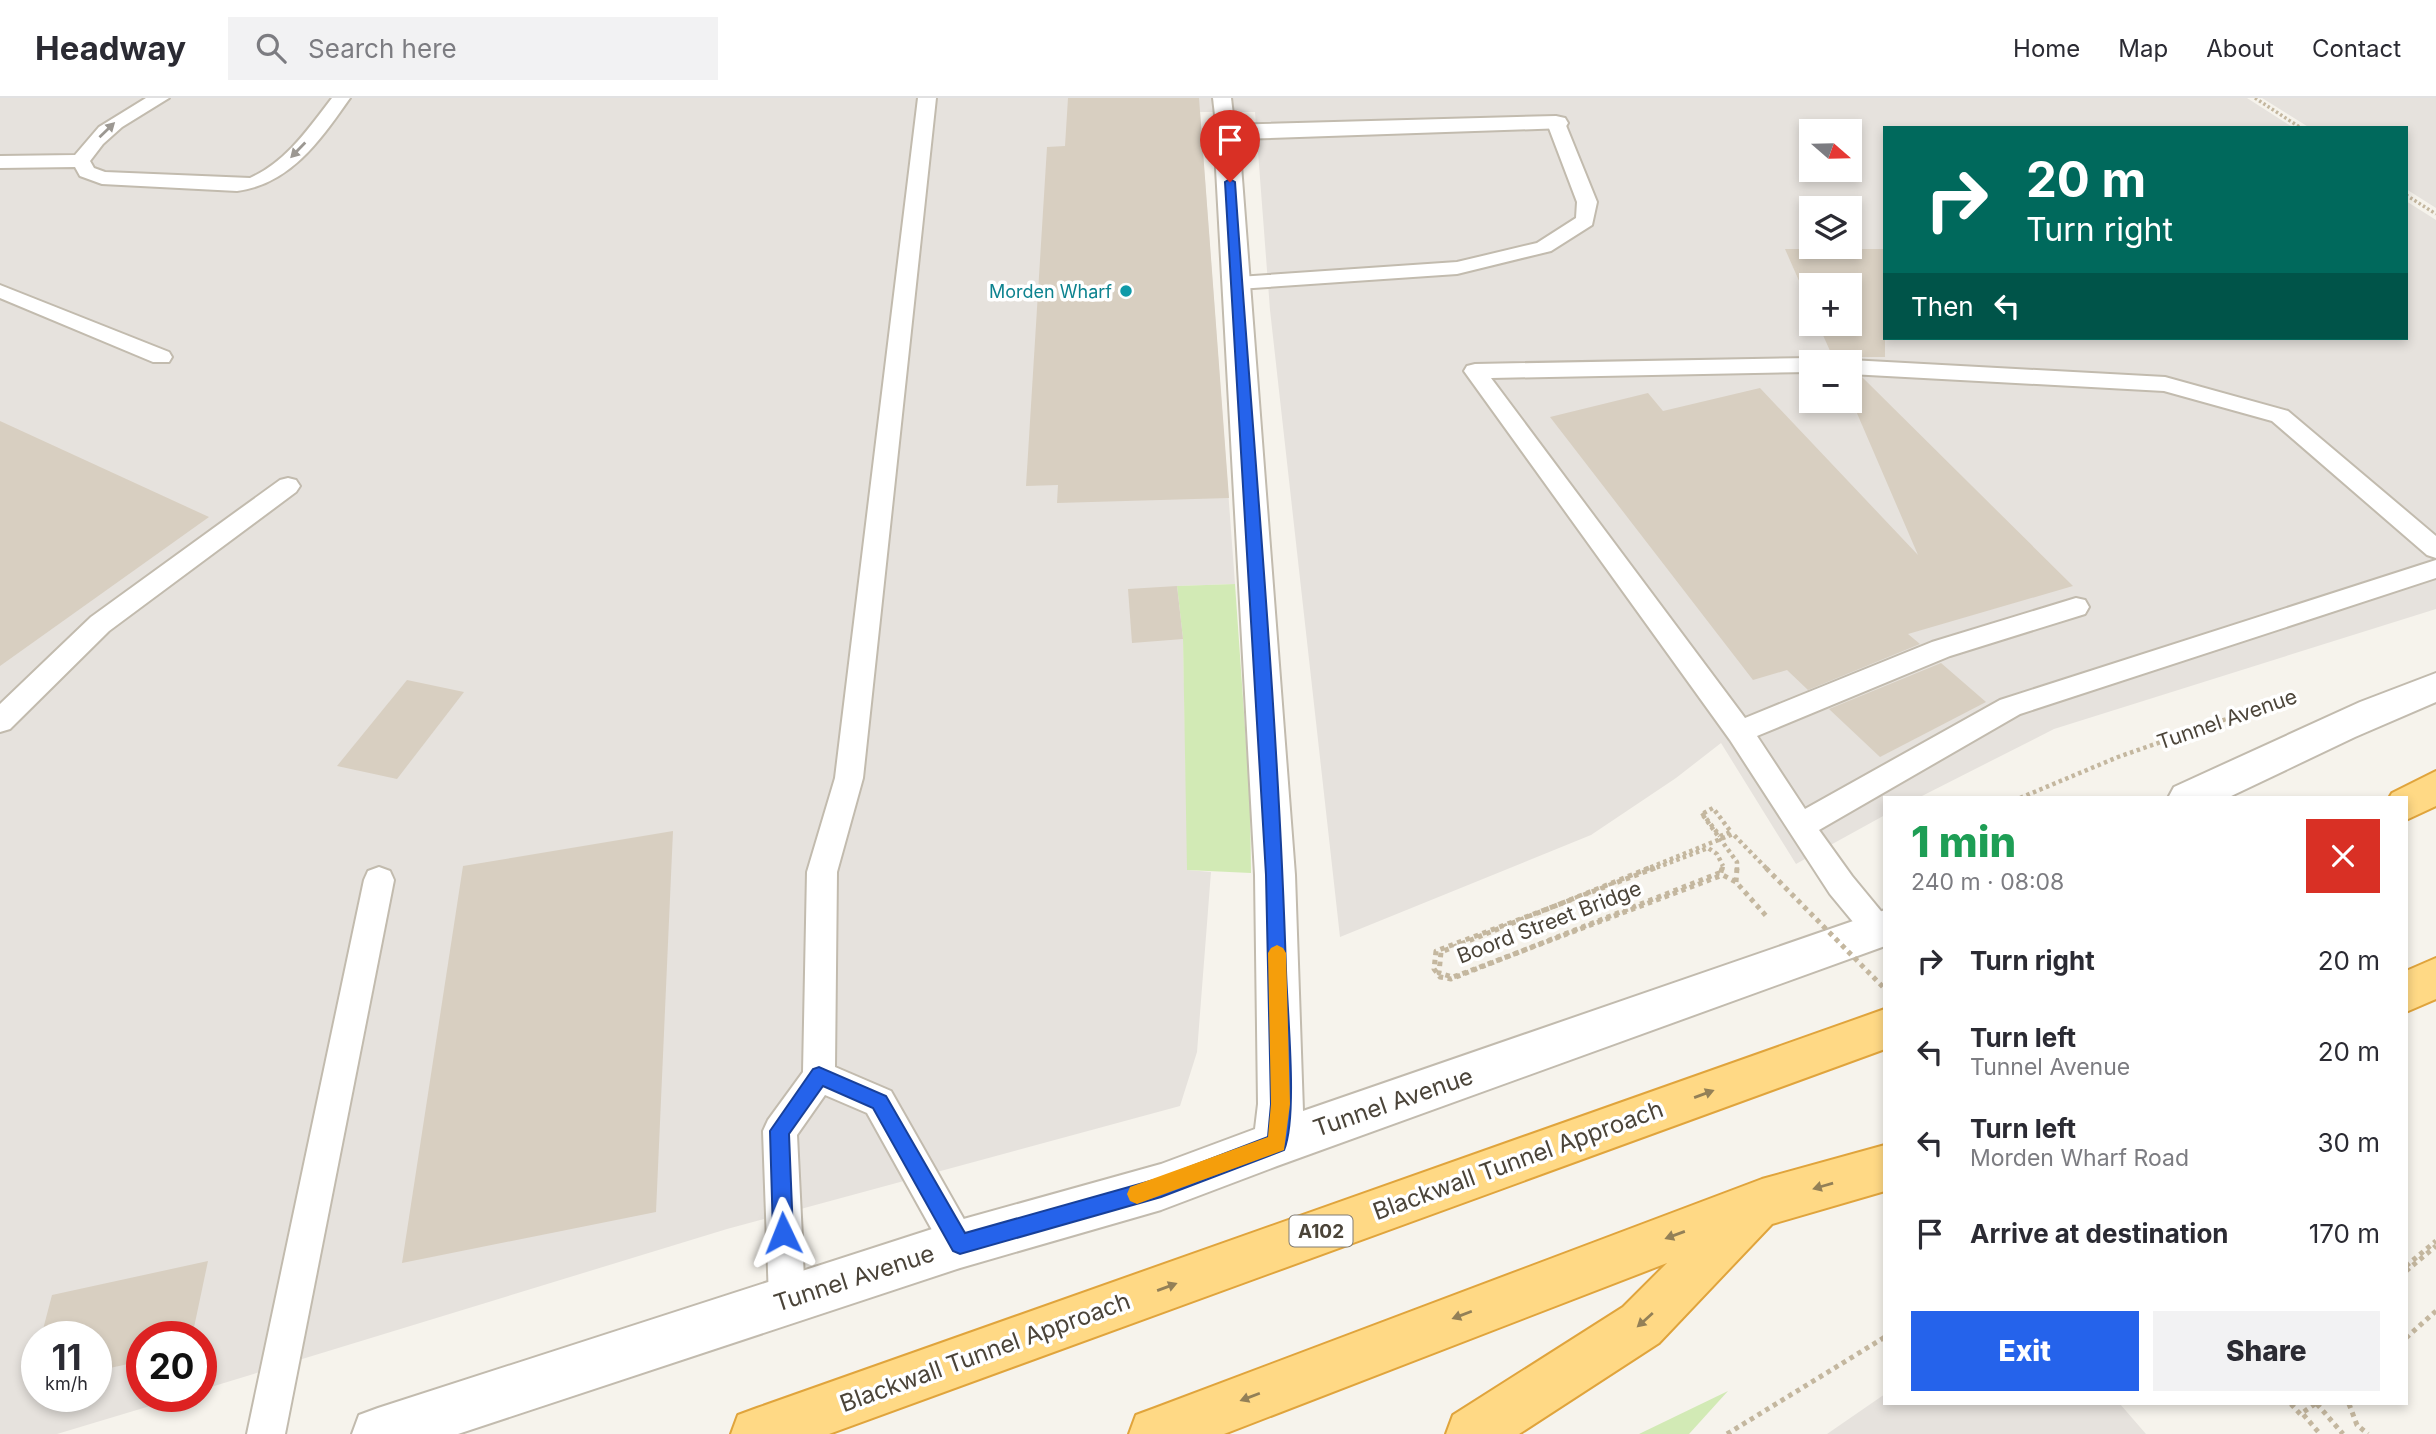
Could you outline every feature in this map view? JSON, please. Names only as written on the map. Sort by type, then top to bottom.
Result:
[{"type":"highway","points":[[2408,803],[2436,787]]},
{"type":"highway","points":[[2408,992],[2436,977]]},
{"type":"highway","name":"Blackwall Tunnel Approach","points":[[757,1434],[1883,1029]]},
{"type":"highway","points":[[1155,1434],[1762,1203],[1883,1169]]},
{"type":"highway","points":[[1472,1434],[1641,1325],[1762,1203]]},
{"type":"street","points":[[1277,1143],[1281,1104],[1275,875],[1238,283],[1224,115],[1315,124],[1500,119],[1556,123]]},
{"type":"street","points":[[2193,796],[2273,761],[2382,706],[2436,687]]},
{"type":"street","name":"Tunnel Avenue","points":[[378,1434],[960,1244],[1161,1187],[1277,1143],[1882,929]]},
{"type":"lane","points":[[82,162],[88,149],[120,118],[160,98]]},
{"type":"lane","points":[[82,162],[87,172],[102,178],[237,185],[258,182],[276,173],[314,134],[341,98]]},
{"type":"lane","points":[[787,1299],[780,1131],[819,1076],[822,872],[849,778],[927,98]]},
{"type":"lane","points":[[1238,283],[1457,268],[1544,247],[1585,221],[1587,202],[1556,123]]},
{"type":"lane","points":[[0,162],[82,162]]},
{"type":"lane","points":[[0,291],[161,357]]},
{"type":"lane","points":[[1799,365],[1475,371],[1740,732],[1841,885],[1882,929]]},
{"type":"lane","points":[[1862,368],[2165,384],[2280,416],[2436,549]]},
{"type":"lane","points":[[0,721],[100,624],[288,486]]},
{"type":"lane","points":[[1800,826],[2010,707],[2436,569]]},
{"type":"lane","points":[[1740,732],[1941,649],[2076,607]]},
{"type":"lane","points":[[266,1434],[379,880]]},
{"type":"lane","points":[[819,1076],[879,1102],[960,1244]]},
{"type":"path","points":[[2255,98],[2298,126]]},
{"type":"path","points":[[2408,196],[2436,214]]},
{"type":"path","name":"Tunnel Avenue","points":[[2025,796],[2118,757],[2283,699]]},
{"type":"path","points":[[1776,928],[1736,882],[1737,862],[1702,814],[1713,807],[1732,833],[1883,987]]},
{"type":"path","points":[[1720,837],[1732,833]]},
{"type":"path","name":"Boord Street Bridge","points":[[1732,833],[1715,842],[1616,882],[1603,887],[1591,892],[1441,952],[1439,973],[1453,976],[1720,876],[1723,866],[1717,854],[1708,848],[1630,877],[1604,887],[1527,916],[1513,921],[1436,951],[1434,969],[1440,978],[1451,979],[1464,974],[1709,878],[1719,873],[1736,882]]},
{"type":"path","points":[[2408,1266],[2436,1243]]},
{"type":"path","points":[[2408,1337],[2436,1312]]},
{"type":"path","points":[[1727,1434],[1883,1338]]},
{"type":"path","points":[[2292,1405],[2320,1434]]},
{"type":"path","points":[[2314,1405],[2301,1413],[2320,1434]]},
{"type":"path","points":[[2317,1405],[2343,1434]]},
{"type":"path","points":[[2349,1405],[2357,1425],[2368,1434]]},
{"type":"shaded area","points":[[0,98],[2247,98],[2291,126],[1883,126],[1883,340],[2408,340],[2408,202],[2436,220],[2436,609],[2054,729],[1922,796],[1883,796],[1883,816],[1796,864],[1721,743],[1676,778],[1591,835],[1340,937],[1270,310],[1255,112],[1200,112],[1235,584],[1177,586],[1183,639],[1188,870],[1211,872],[1197,1052],[1180,1106],[727,1229],[217,1385],[217,1321],[126,1321],[126,1412],[130,1412],[57,1434],[0,1434]]},
{"type":"shaded area","points":[[2262,98],[2436,98],[2436,208],[2408,190],[2408,126],[2307,126]]},
{"type":"shaded area","points":[[1883,1395],[1883,1405],[2121,1405],[2146,1434],[1827,1434]]},
{"type":"green space","points":[[1235,584],[1250,799],[1251,873],[1187,870],[1183,639],[1177,586]]},
{"type":"green space","points":[[1728,1391],[1689,1434],[1639,1434]]},
{"type":"building","name":"Morden Wharf","points":[[1068,98],[1199,98],[1229,498],[1057,503],[1058,485],[1026,486],[1047,147],[1065,146]]},
{"type":"building","points":[[1785,249],[1799,249],[1799,259],[1862,259],[1862,249],[1883,249],[1885,357],[1862,357],[1862,350],[1830,350],[1823,336],[1862,336],[1862,273],[1799,273],[1799,281]]},
{"type":"building","points":[[1862,377],[2073,586],[1908,634],[1920,644],[1808,690],[1787,670],[1753,680],[1550,417],[1648,393],[1663,411],[1760,388],[1918,555],[1857,413],[1862,413]]},
{"type":"building","points":[[0,421],[209,517],[0,666]]},
{"type":"building","points":[[1177,586],[1183,639],[1132,643],[1128,589]]},
{"type":"building","points":[[1941,663],[1986,702],[1880,757],[1829,709]]},
{"type":"building","points":[[407,680],[464,692],[397,779],[337,766]]},
{"type":"building","points":[[673,831],[656,1212],[402,1263],[463,866]]},
{"type":"building","points":[[208,1261],[195,1321],[126,1321],[126,1364],[112,1368],[112,1321],[45,1321],[52,1295]]},
{"type":"slow traffic","points":[[1137,1194],[1277,1143],[1281,1104],[1277,953]]},
{"type":"place","name":"Morden Wharf","points":[[1126,291]]},
{"type":"route","points":[[783,1233],[780,1131],[819,1076],[879,1102],[960,1244],[1161,1187],[1277,1143],[1281,1104],[1275,875],[1230,182]]}]
